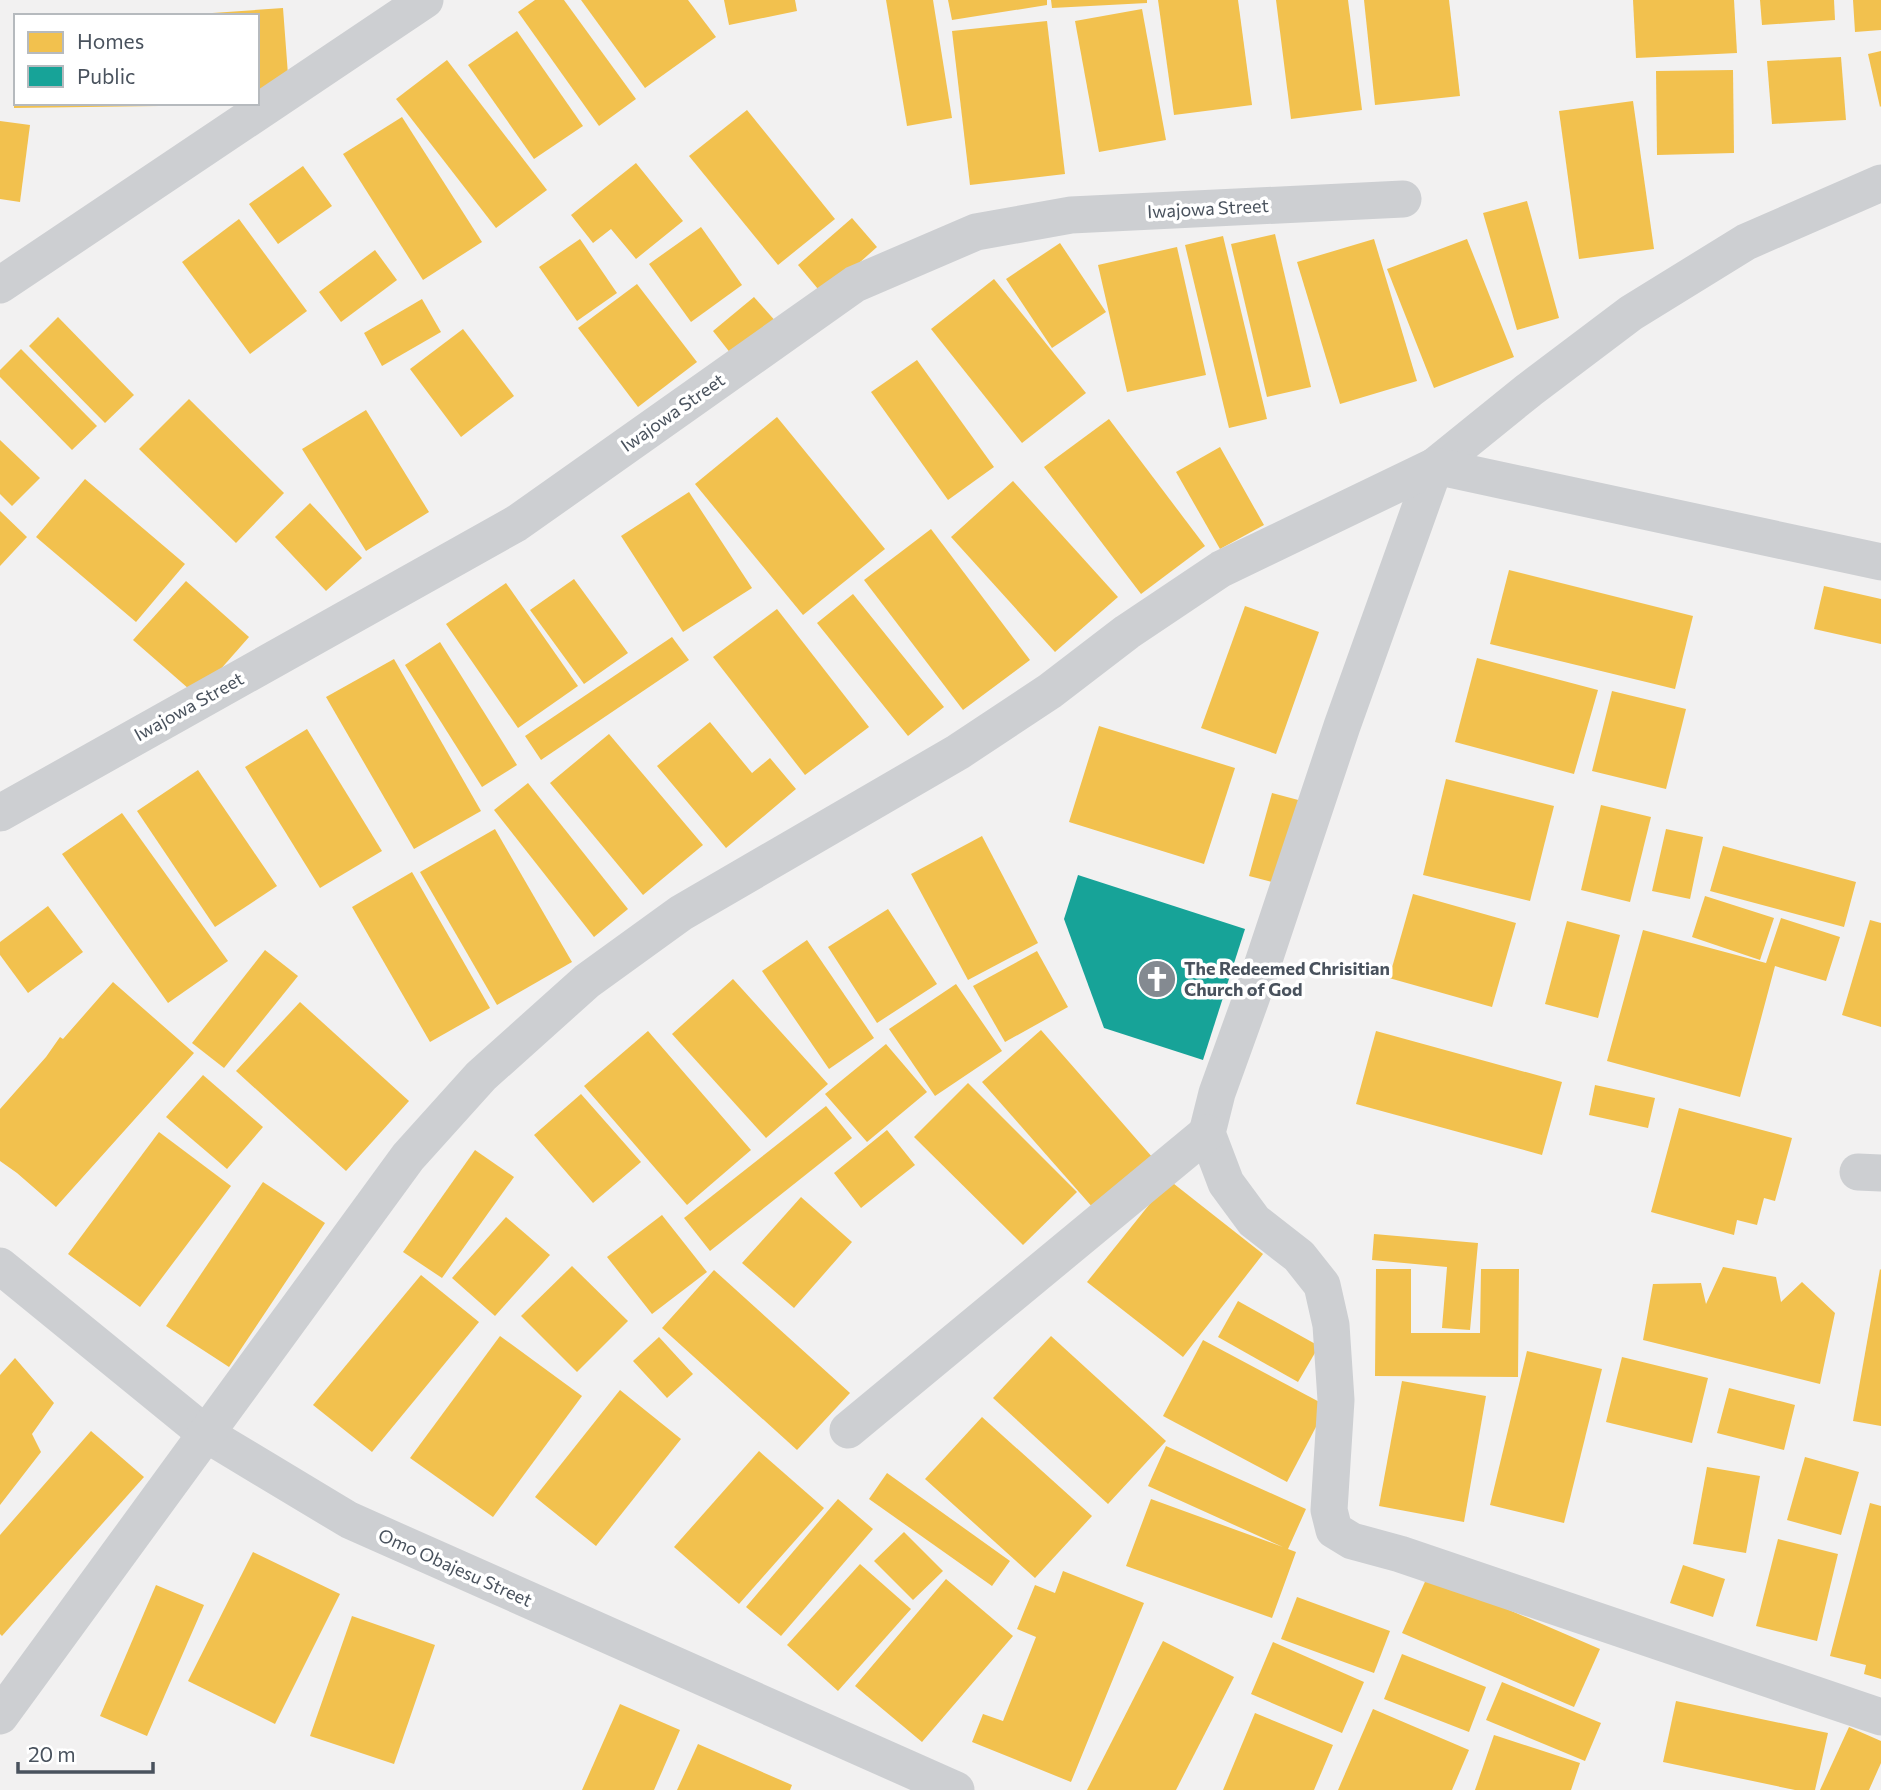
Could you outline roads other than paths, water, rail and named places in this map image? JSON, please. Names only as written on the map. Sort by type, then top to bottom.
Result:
[{"type":"street","points":[[0,285],[425,0]]},
{"type":"street","points":[[0,1716],[408,1157],[481,1076],[587,981],[681,914],[958,752],[1050,691],[1127,632],[1221,569],[1435,467],[1529,390],[1631,313],[1746,242],[1881,183]]},
{"type":"street","name":"Iwajowa Street","points":[[0,813],[517,523],[855,284],[976,232],[1071,215],[1403,199]]},
{"type":"street","points":[[1435,467],[1881,562]]},
{"type":"street","points":[[1435,467],[1342,726],[1217,1093],[1207,1133],[1226,1183],[1254,1222],[1299,1256],[1322,1285],[1331,1325],[1336,1400],[1329,1510],[1334,1530],[1352,1541],[1400,1554],[1881,1717]]},
{"type":"street","points":[[848,1430],[1207,1133]]},
{"type":"street","name":"Omo Obajesu Street","points":[[0,1266],[206,1434],[349,1520],[956,1790]]},
{"type":"place","name":"The Redeemed Chrisitian Church of God","points":[[1157,979]]}]
